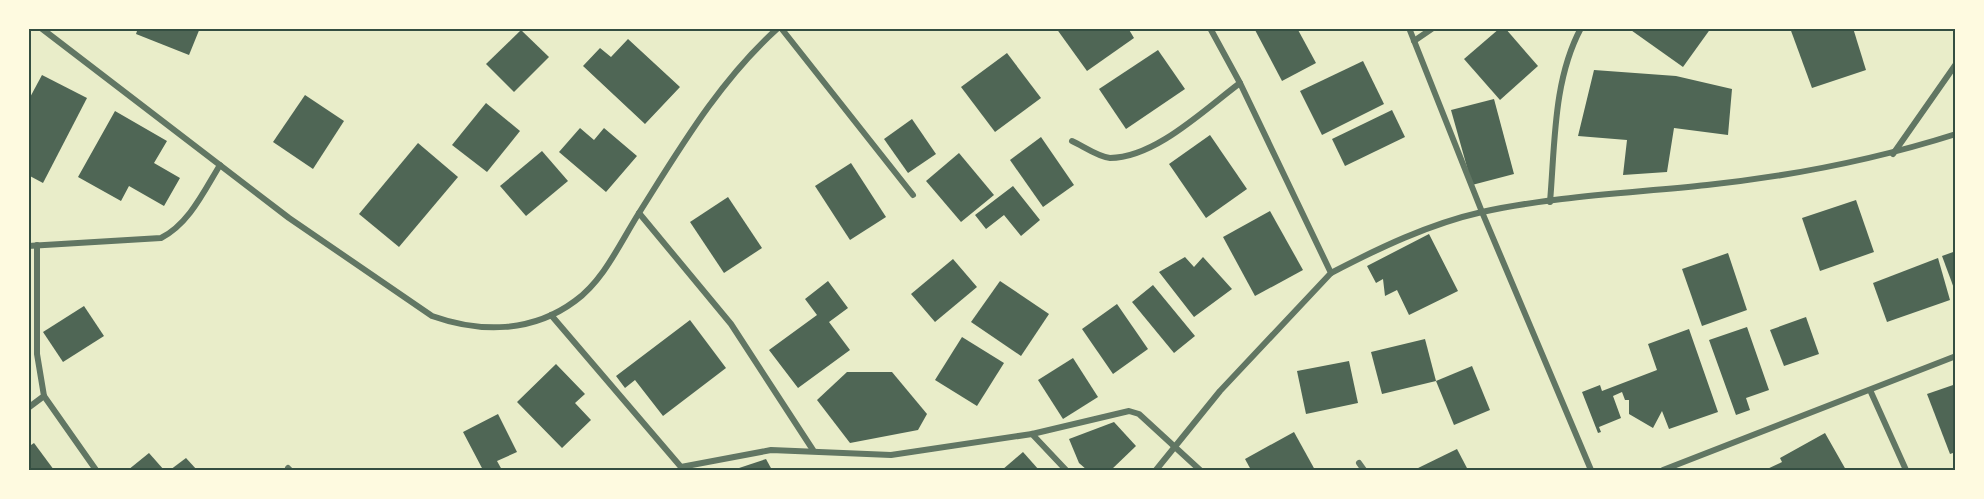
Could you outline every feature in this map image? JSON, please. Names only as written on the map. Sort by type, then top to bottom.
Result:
[{"type":"street","points":[[41,28],[290,218],[432,316],[454,324],[500,328],[526,325],[551,315],[575,301],[597,280],[733,73],[780,28],[913,195]]},
{"type":"street","points":[[1210,28],[1240,84],[1331,273]]},
{"type":"street","points":[[1409,28],[1482,212],[1591,471]]},
{"type":"street","points":[[1414,41],[1433,28]]},
{"type":"street","points":[[1550,202],[1558,106],[1572,45],[1581,28]]},
{"type":"street","points":[[1893,154],[1956,64]]},
{"type":"street","points":[[1072,141],[1107,158],[1125,156],[1154,147],[1240,84]]},
{"type":"street","points":[[1156,471],[1220,391],[1331,273],[1381,247],[1420,231],[1482,212],[1796,174],[1893,154],[1956,134]]},
{"type":"street","points":[[28,246],[160,238],[174,231],[184,221],[220,165]]},
{"type":"street","points":[[639,213],[731,324],[813,450]]},
{"type":"street","points":[[37,245],[38,354],[44,396],[96,471]]},
{"type":"street","points":[[551,315],[678,469],[771,450],[891,455],[1032,434],[1129,411],[1139,414],[1200,471]]},
{"type":"street","points":[[1663,471],[1956,357]]},
{"type":"street","points":[[1870,390],[1906,471]]},
{"type":"street","points":[[28,408],[44,396]]},
{"type":"street","points":[[1032,434],[1066,471]]},
{"type":"street","points":[[1359,463],[1364,471]]},
{"type":"building","points":[[138,28],[200,28],[189,55],[136,34]]},
{"type":"building","points":[[1056,28],[1128,28],[1134,38],[1087,71]]},
{"type":"building","points":[[1297,28],[1316,63],[1282,81],[1255,30]]},
{"type":"building","points":[[1500,28],[1505,28],[1538,66],[1500,100],[1464,59]]},
{"type":"building","points":[[1628,28],[1711,28],[1683,67]]},
{"type":"building","points":[[1790,28],[1853,28],[1866,70],[1812,88]]},
{"type":"building","points":[[521,30],[549,57],[514,92],[486,64]]},
{"type":"building","points":[[628,39],[680,87],[645,124],[583,66],[600,48],[611,57]]},
{"type":"building","points":[[1158,50],[1185,89],[1126,129],[1099,89]]},
{"type":"building","points":[[1007,53],[1041,98],[995,132],[961,87]]},
{"type":"building","points":[[1363,61],[1384,104],[1322,135],[1300,91]]},
{"type":"building","points":[[1594,70],[1676,76],[1732,89],[1728,135],[1674,128],[1667,172],[1623,175],[1627,140],[1578,136]]},
{"type":"building","points":[[42,75],[87,98],[43,183],[28,175],[28,101]]},
{"type":"building","points":[[305,95],[344,121],[313,169],[273,142]]},
{"type":"building","points":[[1494,99],[1514,174],[1472,185],[1451,110]]},
{"type":"building","points":[[486,103],[520,131],[487,172],[452,145]]},
{"type":"building","points":[[1392,110],[1405,137],[1345,166],[1332,139]]},
{"type":"building","points":[[115,111],[167,141],[154,163],[180,178],[164,206],[129,186],[121,201],[78,177]]},
{"type":"building","points":[[912,119],[936,154],[908,173],[884,139]]},
{"type":"building","points":[[580,128],[594,140],[604,128],[637,156],[606,192],[559,152]]},
{"type":"building","points":[[1210,135],[1247,189],[1206,218],[1169,164]]},
{"type":"building","points":[[1041,137],[1074,185],[1043,207],[1010,160]]},
{"type":"building","points":[[418,143],[458,177],[399,247],[359,214]]},
{"type":"building","points":[[542,151],[568,181],[526,216],[500,186]]},
{"type":"building","points":[[959,153],[994,195],[961,222],[926,181]]},
{"type":"building","points":[[851,163],[886,217],[850,240],[815,186]]},
{"type":"building","points":[[1013,186],[1040,220],[1021,236],[1004,215],[986,229],[975,215]]},
{"type":"building","points":[[728,197],[762,248],[724,273],[690,222]]},
{"type":"building","points":[[1856,200],[1874,252],[1820,271],[1802,218]]},
{"type":"building","points":[[1270,211],[1303,270],[1255,296],[1223,237]]},
{"type":"building","points":[[1429,234],[1458,291],[1409,315],[1397,290],[1385,296],[1383,279],[1376,283],[1367,266]]},
{"type":"building","points":[[1956,251],[1956,291],[1955,291],[1942,256]]},
{"type":"building","points":[[1728,253],[1747,310],[1702,326],[1682,269]]},
{"type":"building","points":[[1185,257],[1194,267],[1203,257],[1232,289],[1194,317],[1159,272]]},
{"type":"building","points":[[1938,258],[1950,300],[1887,322],[1873,283]]},
{"type":"building","points":[[953,259],[977,287],[935,322],[911,294]]},
{"type":"building","points":[[828,281],[848,308],[829,322],[850,350],[798,388],[769,350],[817,315],[805,299]]},
{"type":"building","points":[[1000,281],[1049,314],[1021,356],[971,322]]},
{"type":"building","points":[[1153,285],[1195,336],[1174,353],[1132,302]]},
{"type":"building","points":[[1117,304],[1148,349],[1113,374],[1082,329]]},
{"type":"building","points":[[84,306],[104,336],[63,362],[43,332]]},
{"type":"building","points":[[1806,317],[1819,354],[1784,366],[1770,330]]},
{"type":"building","points":[[690,320],[726,368],[663,416],[635,380],[625,388],[616,376]]},
{"type":"building","points":[[1747,327],[1769,390],[1746,398],[1750,410],[1736,415],[1709,340]]},
{"type":"building","points":[[1689,329],[1718,412],[1669,429],[1662,411],[1653,428],[1629,414],[1629,400],[1625,400],[1622,392],[1613,396],[1621,418],[1599,427],[1601,432],[1598,433],[1582,392],[1600,385],[1602,391],[1657,370],[1648,344]]},
{"type":"building","points":[[962,337],[1004,363],[977,406],[935,380]]},
{"type":"building","points":[[1425,339],[1436,381],[1382,394],[1371,352]]},
{"type":"building","points":[[1073,358],[1098,397],[1063,419],[1038,380]]},
{"type":"building","points":[[1349,361],[1358,403],[1306,414],[1297,371]]},
{"type":"building","points":[[556,364],[585,394],[575,403],[591,420],[562,448],[517,402]]},
{"type":"building","points":[[1472,366],[1490,410],[1454,425],[1436,381]]},
{"type":"building","points":[[847,372],[892,372],[927,414],[918,430],[850,443],[817,400]]},
{"type":"building","points":[[1956,384],[1956,452],[1950,454],[1927,394]]},
{"type":"building","points":[[498,414],[517,452],[497,461],[502,470],[483,470],[463,432]]},
{"type":"building","points":[[1114,422],[1136,446],[1111,470],[1087,470],[1079,463],[1069,439]]},
{"type":"building","points":[[1294,432],[1315,470],[1251,470],[1245,459]]},
{"type":"building","points":[[1825,433],[1846,470],[1765,470],[1782,462],[1780,458]]},
{"type":"building","points":[[34,443],[54,470],[28,470],[28,447]]},
{"type":"building","points":[[1457,449],[1468,470],[1414,470]]},
{"type":"building","points":[[1023,452],[1039,470],[1002,470]]},
{"type":"building","points":[[149,453],[164,470],[128,470]]},
{"type":"building","points":[[186,458],[197,470],[170,470]]},
{"type":"building","points":[[766,459],[772,470],[733,470]]}]
